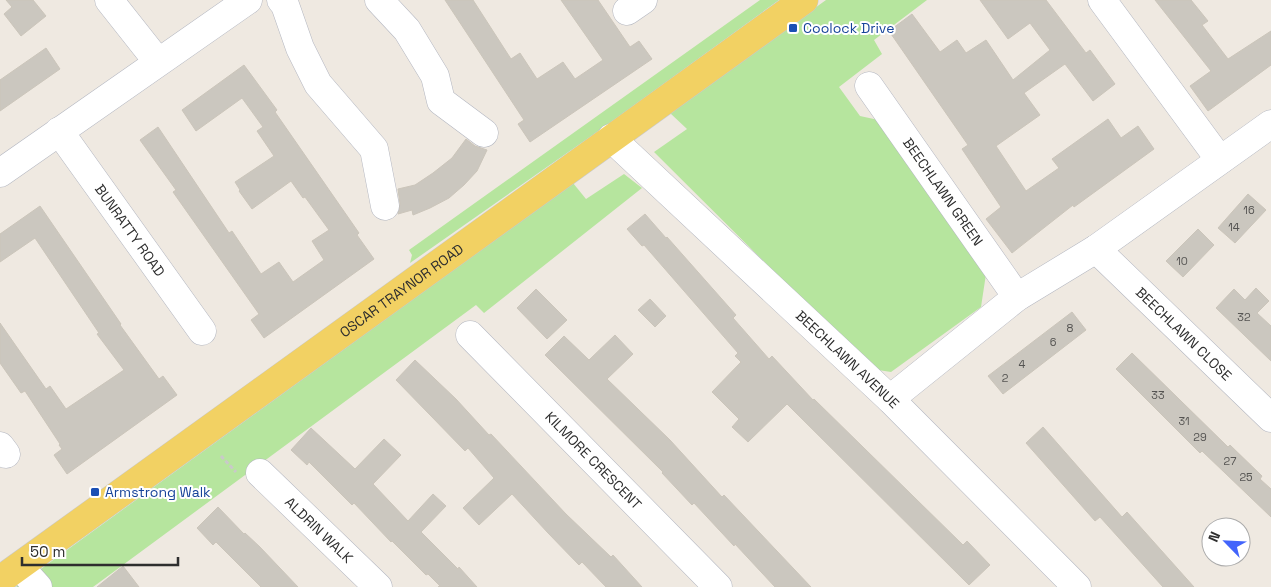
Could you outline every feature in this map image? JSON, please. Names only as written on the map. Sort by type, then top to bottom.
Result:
[{"type":"main road","name":"OSCAR TRAYNOR ROAD","points":[[10,573],[804,0]]},
{"type":"street","points":[[109,0],[158,62]]},
{"type":"street","points":[[0,173],[59,131],[116,94],[158,62],[248,0]]},
{"type":"street","points":[[280,0],[285,5],[300,48],[318,84],[374,149],[385,206]]},
{"type":"street","points":[[379,0],[407,30],[435,76],[441,100],[484,133]]},
{"type":"street","points":[[1102,0],[1220,160]]},
{"type":"street","name":"BEECHLAWN GREEN","points":[[869,86],[1017,297]]},
{"type":"street","points":[[890,399],[1017,297],[1096,249],[1271,124]]},
{"type":"street","name":"BUNRATTY ROAD","points":[[59,131],[202,331]]},
{"type":"street","name":"BEECHLAWN AVENUE","points":[[611,138],[890,399],[1077,587]]},
{"type":"street","name":"BEECHLAWN CLOSE","points":[[1096,249],[1271,418]]},
{"type":"street","name":"KILMORE CRESCENT","points":[[470,335],[718,587]]},
{"type":"street","name":"ALDRIN WALK","points":[[260,473],[378,587]]},
{"type":"street","points":[[10,573],[38,587]]},
{"type":"green space","points":[[760,0],[779,0],[607,125],[410,263],[412,255],[409,250]]},
{"type":"green space","points":[[826,0],[927,0],[874,40],[882,54],[839,87],[860,116],[883,121],[986,274],[981,307],[891,372],[872,369],[654,152],[687,129],[670,113]]},
{"type":"green space","points":[[624,174],[642,188],[484,313],[476,305],[93,587],[16,587],[573,183],[586,199]]},
{"type":"building","points":[[6,0],[33,0],[46,16],[21,36],[4,14],[12,7]]},
{"type":"building","points":[[445,0],[473,0],[511,59],[520,53],[537,79],[563,62],[575,79],[603,60],[561,0],[598,0],[630,47],[639,41],[652,59],[530,142],[518,124],[524,120]]},
{"type":"building","points":[[980,0],[1046,0],[1086,53],[1090,50],[1115,84],[1093,101],[1065,64],[1024,93],[1040,115],[996,146],[1026,191],[1059,168],[1052,159],[1108,119],[1121,138],[1138,126],[1154,149],[1074,207],[1073,205],[1012,253],[986,219],[1001,207],[962,149],[968,145],[889,31],[912,14],[940,52],[957,40],[966,53],[986,40],[1013,80],[1050,50],[1030,23],[1008,39]]},
{"type":"building","points":[[1155,0],[1191,0],[1208,21],[1202,25],[1228,59],[1271,31],[1271,65],[1208,111],[1190,86],[1211,71]]},
{"type":"building","points":[[46,48],[60,69],[0,111],[0,80]]},
{"type":"building","points":[[244,65],[277,110],[275,112],[359,233],[357,235],[374,259],[264,338],[251,320],[259,314],[173,192],[176,190],[140,140],[158,127],[229,233],[232,231],[261,274],[279,262],[293,282],[324,260],[312,241],[329,230],[291,181],[252,209],[239,191],[235,182],[274,156],[257,131],[263,127],[242,98],[196,131],[182,110]]},
{"type":"building","points":[[466,139],[475,146],[487,150],[477,171],[449,198],[413,215],[412,210],[398,214],[400,204],[398,189],[415,185],[433,173],[452,158]]},
{"type":"building","points":[[1248,194],[1266,210],[1235,243],[1218,228]]},
{"type":"building","points":[[40,206],[120,325],[159,379],[163,376],[177,395],[67,474],[54,455],[62,449],[60,444],[25,391],[21,393],[0,363],[0,323],[46,389],[50,386],[66,409],[124,370],[97,334],[99,333],[35,238],[0,262],[0,234]]},
{"type":"building","points":[[645,214],[736,315],[733,318],[769,359],[772,356],[813,400],[963,545],[967,541],[990,565],[969,585],[787,404],[748,442],[732,427],[739,419],[712,392],[741,362],[735,356],[738,353],[644,245],[642,246],[627,229]]},
{"type":"building","points":[[1198,229],[1214,245],[1183,277],[1166,261]]},
{"type":"building","points":[[1256,288],[1269,301],[1257,313],[1271,326],[1271,361],[1216,308],[1234,289],[1245,300]]},
{"type":"building","points":[[536,289],[567,320],[547,339],[517,308]]},
{"type":"building","points":[[650,299],[666,316],[655,327],[638,310]]},
{"type":"building","points":[[1072,312],[1086,330],[1003,394],[988,376]]},
{"type":"building","points":[[615,335],[633,354],[607,379],[670,440],[722,497],[724,495],[811,587],[775,587],[735,544],[734,546],[694,503],[692,505],[663,472],[545,355],[564,336],[589,360]]},
{"type":"building","points":[[1132,353],[1228,447],[1230,445],[1262,476],[1260,479],[1271,489],[1271,517],[1202,451],[1200,453],[1116,369]]},
{"type":"building","points":[[415,360],[456,399],[489,435],[491,434],[566,514],[611,557],[613,555],[642,587],[606,587],[582,562],[579,565],[512,494],[479,525],[463,508],[494,478],[468,448],[465,451],[396,380]]},
{"type":"building","points":[[1043,427],[1122,517],[1127,512],[1194,587],[1163,587],[1100,517],[1095,521],[1026,443]]},
{"type":"building","points":[[311,428],[355,469],[384,439],[401,455],[373,484],[408,521],[433,494],[446,506],[421,532],[458,569],[459,567],[477,587],[438,587],[440,586],[391,542],[354,503],[352,505],[309,462],[307,465],[291,450]]},
{"type":"building","points":[[218,507],[298,587],[261,587],[216,542],[213,545],[197,528]]},
{"type":"building","points":[[123,566],[139,587],[97,587]]},
{"type":"place","name":"Coolock Drive","points":[[793,28]]},
{"type":"place","name":"Armstrong Walk","points":[[95,492]]}]
